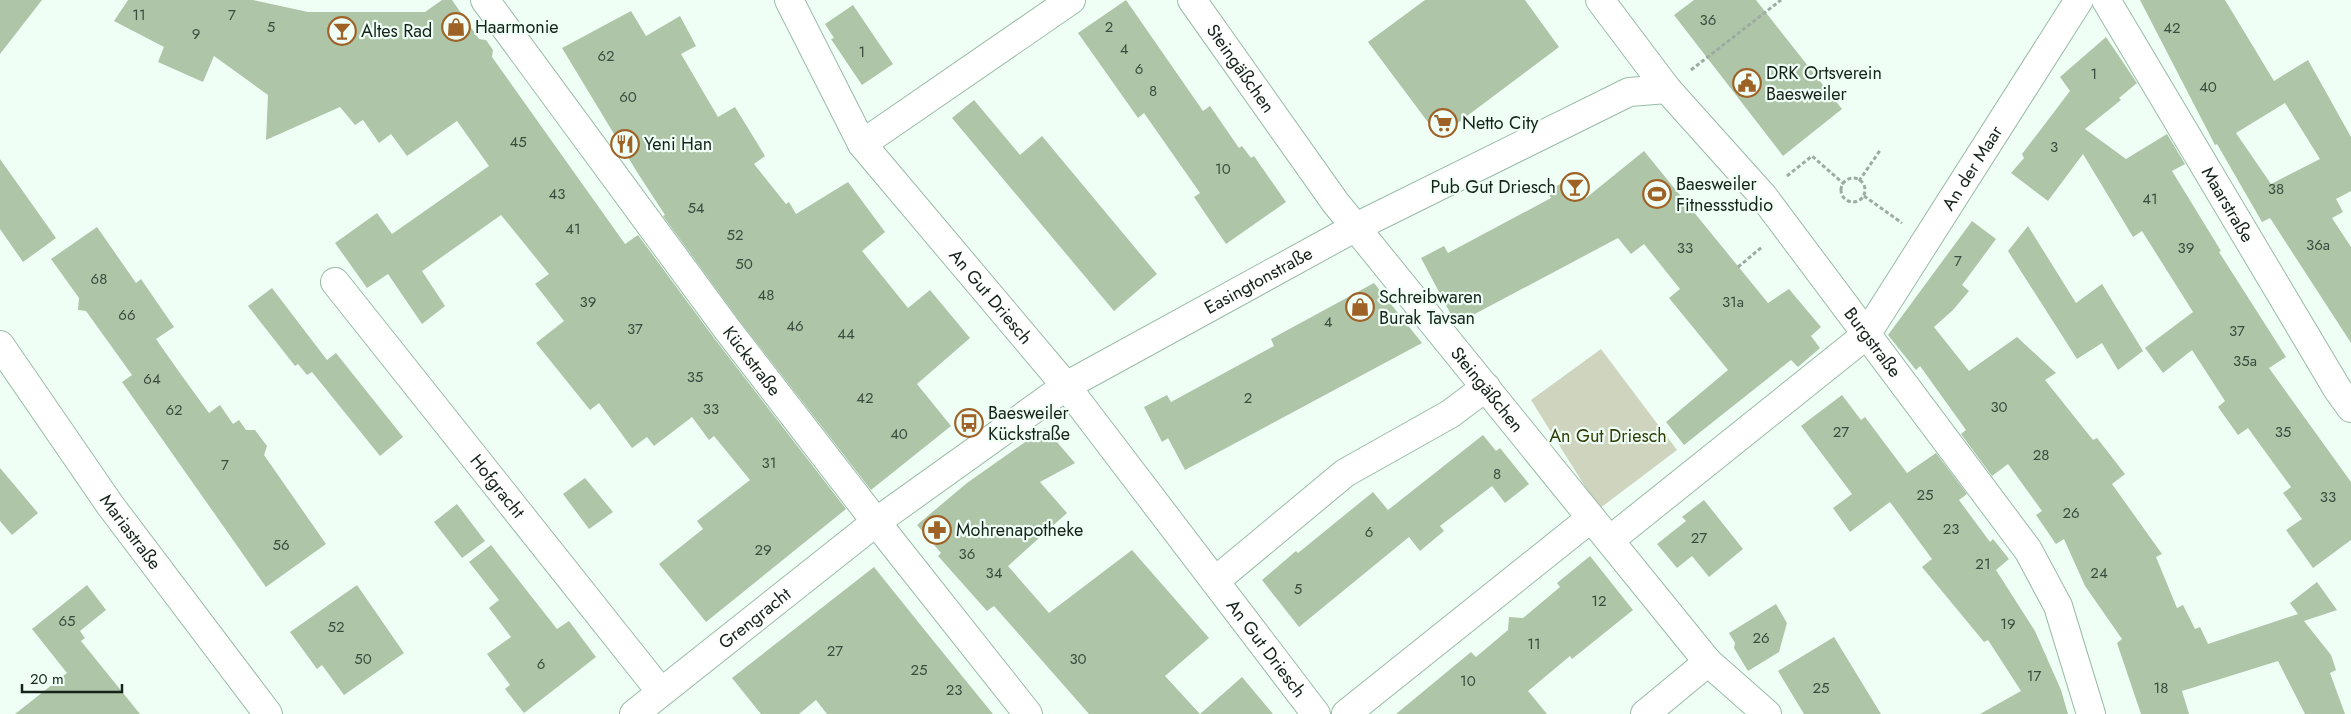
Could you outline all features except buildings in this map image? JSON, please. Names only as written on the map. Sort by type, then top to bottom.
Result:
[{"type":"street","name":"Kückstraße","points":[[485,0],[727,329],[1028,714]]},
{"type":"street","name":"An Gut Driesch","points":[[789,0],[862,144],[1066,386],[1316,714]]},
{"type":"street","points":[[862,144],[1071,0]]},
{"type":"street","name":"Steingäßchen","points":[[1192,0],[1335,202],[1356,226],[1396,279],[1486,387],[1708,662],[1767,714]]},
{"type":"street","name":"Burgstraße","points":[[1600,0],[1666,89],[1762,196],[2028,550],[2058,606],[2091,714]]},
{"type":"street","name":"An der Maar","points":[[1866,335],[2078,0]]},
{"type":"street","name":"Maarstraße","points":[[2106,0],[2347,392]]},
{"type":"street","name":"Easingtonstraße","points":[[876,522],[1066,386],[1356,226],[1629,92],[1666,89]]},
{"type":"street","name":"Hofgracht","points":[[335,282],[661,692]]},
{"type":"street","points":[[1610,540],[1866,335]]},
{"type":"street","name":"Mariastraße","points":[[0,345],[110,505],[268,714]]},
{"type":"street","name":"An Gut Driesch","points":[[1215,581],[1345,473],[1450,414],[1486,387]]},
{"type":"street","points":[[1346,714],[1592,518]]},
{"type":"street","name":"Grengracht","points":[[634,714],[876,522]]},
{"type":"street","points":[[1645,714],[1708,662]]},
{"type":"path","points":[[1666,89],[1781,0]]},
{"type":"path","points":[[1859,181],[1881,150]]},
{"type":"path","points":[[1762,196],[1812,156],[1844,184]]},
{"type":"path","points":[[1850,179],[1859,181],[1865,188],[1864,196],[1854,202],[1847,200],[1841,191],[1844,184],[1850,179]]},
{"type":"path","points":[[1864,196],[1925,240]]},
{"type":"green space","name":"An Gut Driesch","points":[[1601,349],[1677,450],[1599,509],[1531,400]]},
{"type":"place","name":"Haarmonie","points":[[456,27]]},
{"type":"place","name":"Altes Rad","points":[[342,31]]},
{"type":"place","name":"DRK Ortsverein Baesweiler","points":[[1747,83]]},
{"type":"place","name":"Netto City","points":[[1443,123]]},
{"type":"place","name":"Yeni Han","points":[[625,144]]},
{"type":"place","name":"Pub Gut Driesch","points":[[1575,187]]},
{"type":"place","name":"Baesweiler Fitnessstudio","points":[[1657,194]]},
{"type":"place","name":"Schreibwaren Burak Tavsan","points":[[1360,307]]},
{"type":"place","name":"Baesweiler Kückstraße","points":[[969,423]]},
{"type":"place","name":"Mohrenapotheke","points":[[937,530]]}]
